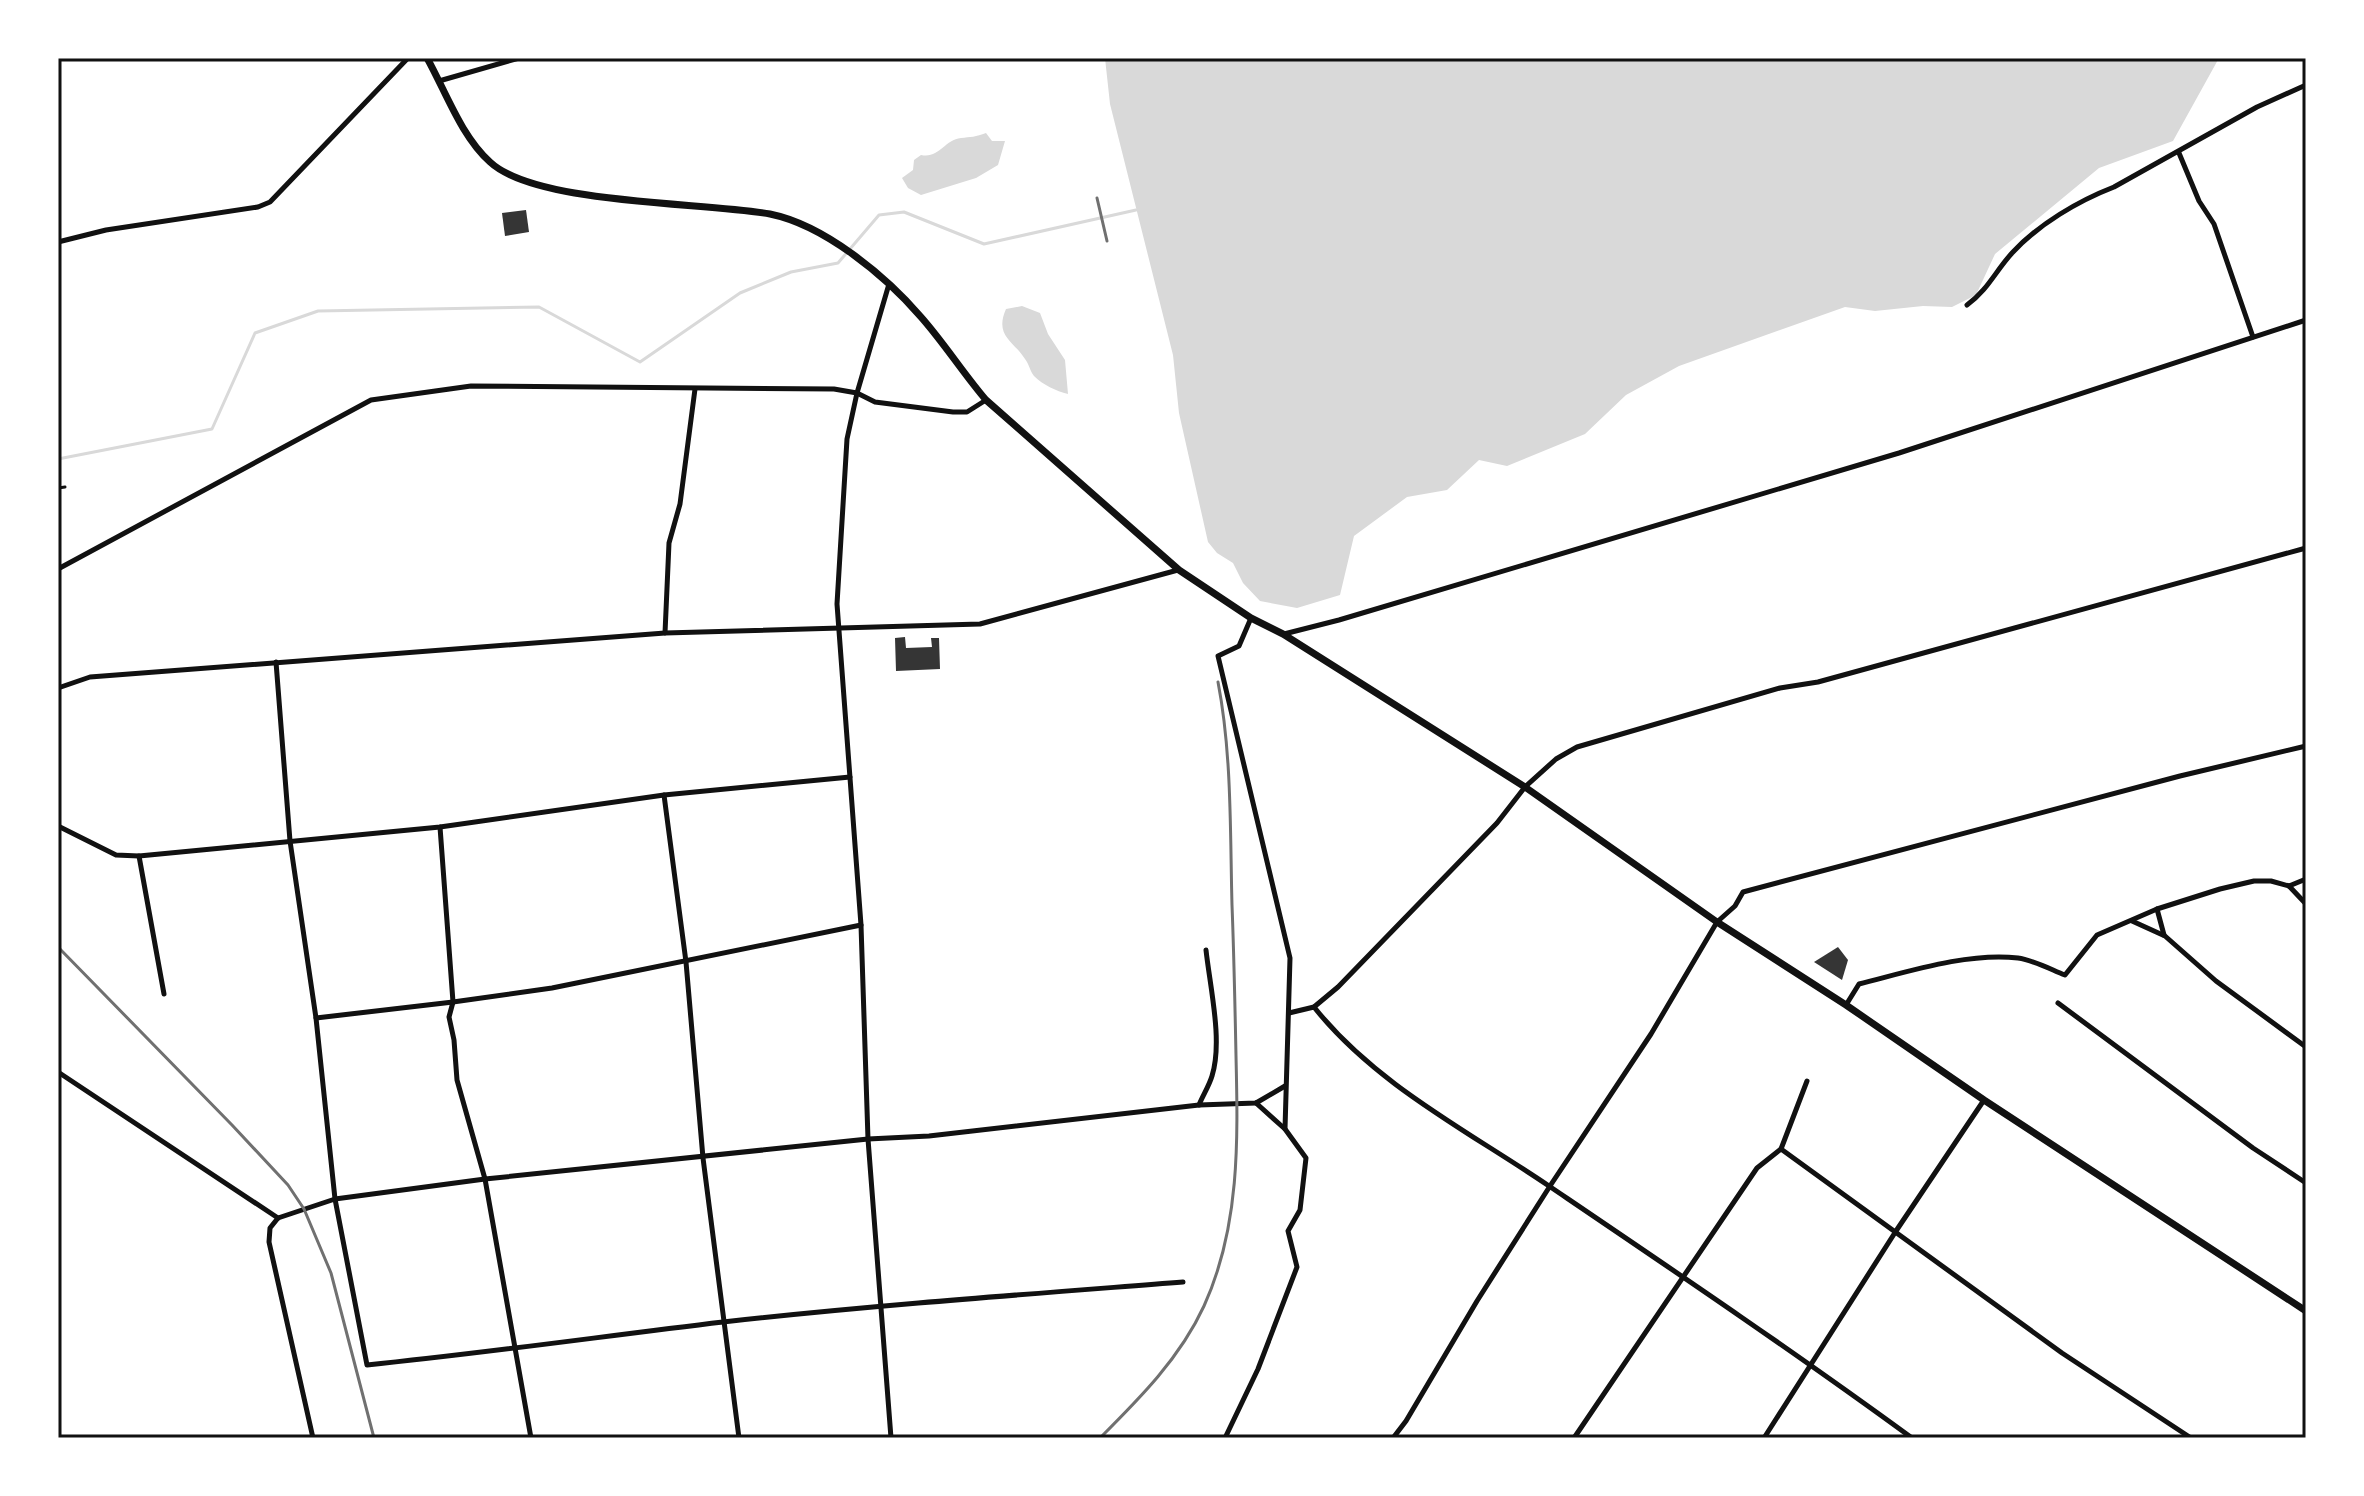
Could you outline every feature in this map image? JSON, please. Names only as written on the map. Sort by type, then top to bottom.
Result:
[{"type":"main road","points":[[427,58],[478,149],[510,176],[569,192],[770,214],[790,218],[829,239],[889,284],[924,319],[958,368],[986,400],[1179,570],[1251,618],[1283,634],[1525,787],[1717,922],[2306,1311]]},
{"type":"street","points":[[58,242],[106,230],[258,207],[270,202],[408,58]]},
{"type":"street","points":[[439,81],[519,58]]},
{"type":"street","points":[[1967,305],[1990,286],[2002,264],[2032,234],[2092,196],[2179,152],[2257,107],[2306,85]]},
{"type":"street","points":[[2179,152],[2199,201],[2214,224],[2253,337]]},
{"type":"street","points":[[889,284],[847,439],[837,627],[861,925],[868,1139],[891,1438]]},
{"type":"street","points":[[1283,634],[1369,612],[1899,453],[2306,320]]},
{"type":"street","points":[[58,569],[371,400],[471,386],[807,388],[857,393],[875,402],[953,412],[967,412],[986,400]]},
{"type":"street","points":[[665,633],[669,543],[680,504],[695,389]]},
{"type":"street","points":[[1289,1013],[1314,1007],[1338,987],[1497,823],[1525,787],[1556,759],[1577,747],[1780,688],[1818,682],[2306,548]]},
{"type":"street","points":[[58,688],[90,677],[665,633],[980,624],[1179,570]]},
{"type":"street","points":[[1251,618],[1239,646],[1218,656],[1290,958],[1285,1129]]},
{"type":"street","points":[[276,662],[290,841],[316,1018],[335,1199],[367,1365],[515,1350],[723,1322],[1183,1282]]},
{"type":"street","points":[[1393,1438],[1550,1186],[1651,1034],[1717,922],[1735,906],[1743,892],[2180,776],[2306,746]]},
{"type":"street","points":[[58,826],[108,852],[139,856],[440,827],[664,795],[850,777]]},
{"type":"street","points":[[664,795],[686,962],[703,1158],[739,1438]]},
{"type":"street","points":[[440,827],[453,1002],[449,1017],[457,1080],[485,1179],[531,1438]]},
{"type":"street","points":[[139,856],[164,994]]},
{"type":"street","points":[[2289,886],[2306,879]]},
{"type":"street","points":[[1846,1005],[1859,984],[1982,958],[2020,958],[2065,975],[2097,935],[2157,909],[2254,881],[2271,881],[2289,886],[2306,904]]},
{"type":"street","points":[[2157,909],[2165,936]]},
{"type":"street","points":[[2131,920],[2165,936],[2227,989],[2306,1047]]},
{"type":"street","points":[[316,1018],[552,988],[861,925]]},
{"type":"street","points":[[1199,1105],[1212,1075],[1216,1038],[1206,950]]},
{"type":"street","points":[[2058,1003],[2253,1148],[2306,1183]]},
{"type":"street","points":[[1314,1007],[1335,1033],[1397,1085],[1550,1186],[1912,1438]]},
{"type":"street","points":[[58,1072],[278,1218]]},
{"type":"street","points":[[1574,1438],[1757,1168],[1781,1149],[1807,1081]]},
{"type":"street","points":[[313,1438],[269,1242],[270,1228],[278,1218],[335,1199],[485,1179],[868,1139],[973,1132],[1199,1105],[1256,1103],[1285,1086]]},
{"type":"street","points":[[1764,1438],[1984,1100]]},
{"type":"street","points":[[1225,1438],[1258,1369],[1297,1267],[1288,1231],[1300,1210],[1306,1158],[1285,1129],[1256,1103]]},
{"type":"street","points":[[1781,1149],[2062,1353],[2191,1438]]},
{"type":"lane","points":[[58,488],[65,487]]},
{"type":"shaded area","points":[[1105,58],[2219,58],[2173,141],[2099,168],[1995,254],[1976,295],[1952,307],[1923,306],[1875,311],[1845,307],[1679,366],[1626,395],[1585,434],[1507,466],[1479,460],[1447,490],[1407,497],[1354,536],[1340,595],[1297,608],[1260,601],[1243,583],[1233,563],[1217,553],[1208,542],[1179,413],[1173,355],[1110,104]]},
{"type":"shaded area","points":[[986,133],[992,141],[1005,141],[998,165],[976,178],[921,195],[908,188],[902,178],[913,170],[914,160],[921,155],[932,154],[955,139]]},
{"type":"shaded area","points":[[1022,306],[1040,313],[1048,334],[1065,360],[1068,394],[1034,376],[1004,332],[1002,326],[1006,309]]},
{"type":"building","points":[[526,210],[529,232],[505,236],[502,213]]},
{"type":"building","points":[[905,637],[906,648],[932,647],[931,638],[939,638],[940,669],[896,671],[895,638]]},
{"type":"building","points":[[1838,947],[1848,960],[1842,980],[1814,962]]},
{"type":"waterway","points":[[58,459],[212,429],[255,333],[318,311],[539,307],[640,362],[740,293],[791,272],[838,263],[879,215],[904,212],[984,244],[1136,210]]},
{"type":"railway","points":[[1097,198],[1107,241]]},
{"type":"railway","points":[[1100,1438],[1158,1376],[1194,1325],[1216,1276],[1230,1215],[1237,1120],[1235,999],[1228,765],[1218,682]]},
{"type":"railway","points":[[58,947],[232,1125],[288,1185],[304,1209],[331,1273],[374,1438]]}]
